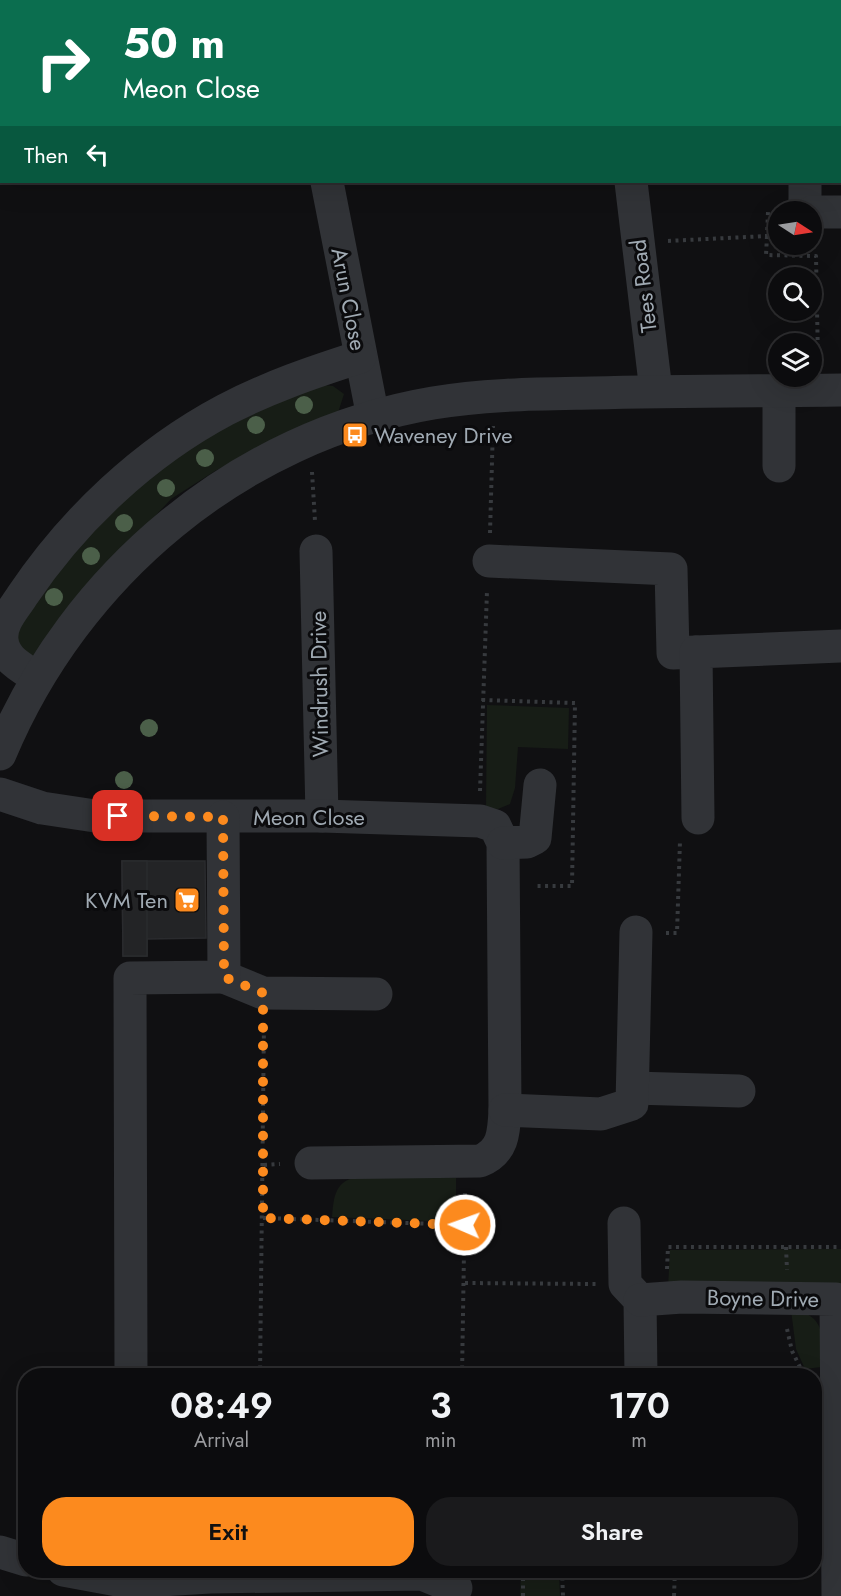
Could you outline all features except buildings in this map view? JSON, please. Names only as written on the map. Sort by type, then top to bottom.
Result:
[{"type":"street","name":"Arun Close","points":[[327,183],[373,417]]},
{"type":"street","name":"Tees Road","points":[[631,183],[656,391]]},
{"type":"street","points":[[805,183],[805,201]]},
{"type":"street","points":[[822,212],[841,212]]},
{"type":"street","points":[[37,678],[12,661],[4,651],[1,637],[3,624],[39,571],[83,519],[130,476],[178,438],[281,382],[360,357]]},
{"type":"street","points":[[779,390],[779,466]]},
{"type":"street","points":[[0,754],[16,716],[37,678],[102,592],[153,538],[196,502],[257,465],[311,438],[373,417],[432,403],[494,395],[656,391],[830,391]]},
{"type":"street","name":"Windrush Drive","points":[[316,551],[322,816]]},
{"type":"street","points":[[489,561],[671,569],[673,653],[841,646]]},
{"type":"street","points":[[696,652],[698,818]]},
{"type":"street","name":"Meon Close","points":[[0,794],[69,814],[322,816],[491,832],[527,842],[535,838],[538,828],[540,785]]},
{"type":"street","points":[[223,817],[224,977]]},
{"type":"street","points":[[311,1163],[480,1161],[490,1157],[499,1146],[504,1133],[505,1110],[491,832]]},
{"type":"street","points":[[505,1110],[601,1114],[632,1104],[636,932]]},
{"type":"street","points":[[131,1368],[130,978],[224,977],[263,993],[376,994]]},
{"type":"street","points":[[633,1088],[739,1091]]},
{"type":"street","points":[[624,1223],[653,1295],[642,1368]]},
{"type":"street","name":"Boyne Drive","points":[[653,1295],[836,1299],[838,1596]]},
{"type":"street","points":[[0,1552],[18,1558]]},
{"type":"street","points":[[90,1578],[128,1589],[234,1578]]},
{"type":"street","points":[[432,1578],[456,1588]]},
{"type":"path","points":[[768,212],[766,255],[816,256],[830,391]]},
{"type":"path","points":[[637,242],[767,236]]},
{"type":"path","points":[[491,832],[481,720],[494,395]]},
{"type":"path","points":[[311,438],[316,551]]},
{"type":"path","points":[[636,932],[677,933],[680,818],[698,818]]},
{"type":"path","points":[[260,1368],[263,993]]},
{"type":"path","points":[[462,1368],[465,1162]]},
{"type":"path","points":[[263,1218],[465,1225]]},
{"type":"path","points":[[465,1283],[653,1295],[668,1247],[841,1247]]},
{"type":"path","points":[[523,1578],[523,1596]]},
{"type":"path","points":[[562,1578],[563,1596]]},
{"type":"path","points":[[675,1578],[675,1596]]},
{"type":"shaded area","points":[[314,384],[333,386],[344,394],[337,416],[256,450],[215,471],[171,499],[76,601],[33,656],[15,649],[19,616],[77,542],[166,463],[214,433]]},
{"type":"shaded area","points":[[487,705],[569,708],[568,749],[518,747],[515,788],[510,804],[498,809],[486,808]]},
{"type":"shaded area","points":[[366,1175],[456,1178],[456,1222],[332,1217],[334,1200],[339,1187],[349,1179]]},
{"type":"shaded area","points":[[841,1249],[841,1287],[668,1288],[670,1250]]},
{"type":"shaded area","points":[[791,1310],[803,1312],[817,1322],[822,1338],[821,1367],[805,1368],[796,1349]]},
{"type":"shaded area","points":[[521,1578],[559,1578],[560,1596],[520,1596]]},
{"type":"place","name":"Waveney Drive","points":[[355,435]]},
{"type":"place","name":"KVM Ten","points":[[187,900]]},
{"type":"route","points":[[118,816],[223,817],[224,977],[263,993],[263,1218],[465,1225]]}]
